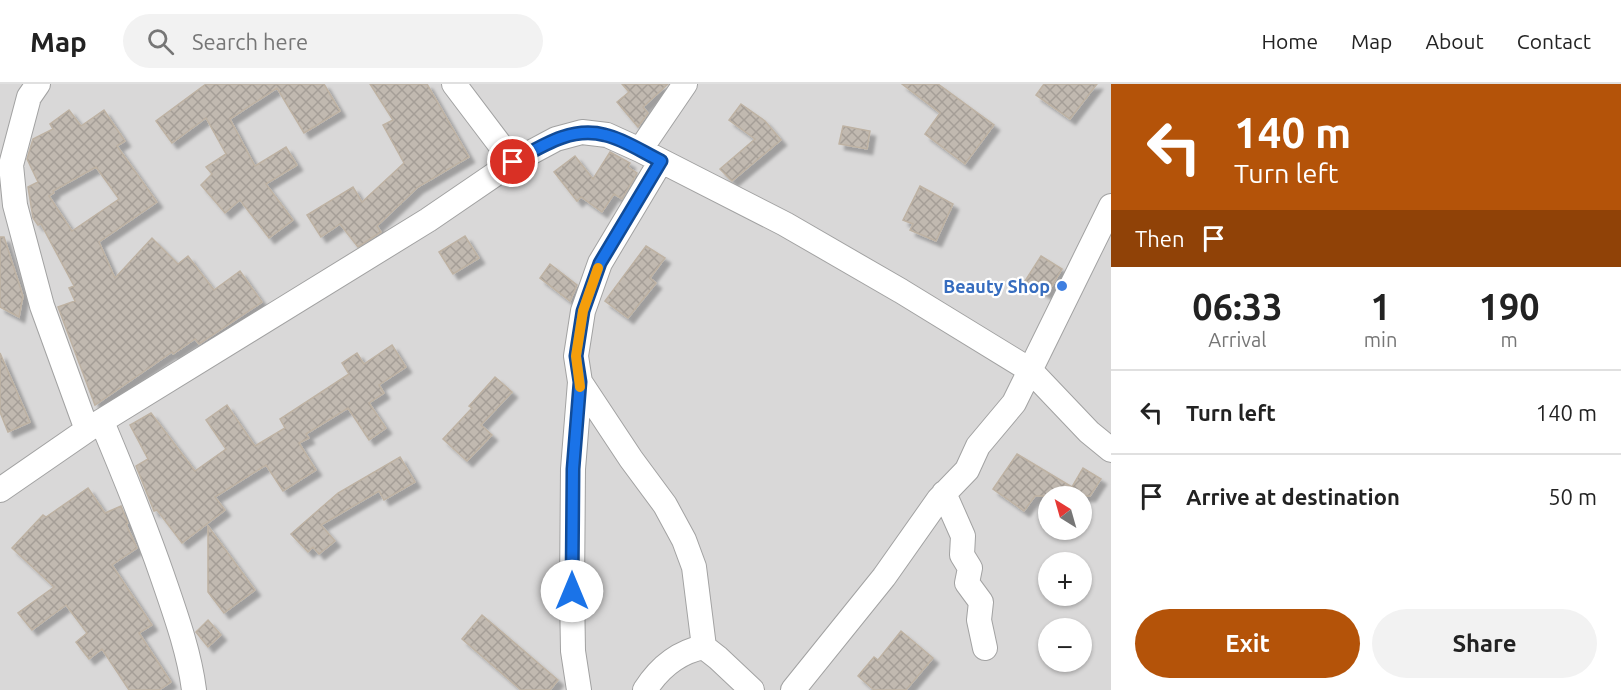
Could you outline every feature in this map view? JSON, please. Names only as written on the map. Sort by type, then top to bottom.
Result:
[{"type":"street","points":[[38,84],[29,97],[11,165],[15,205],[42,306],[94,426],[136,502],[190,664],[194,690]]},
{"type":"street","points":[[454,84],[513,162]]},
{"type":"street","points":[[579,690],[573,651],[572,531],[573,469],[580,382],[576,356],[583,311],[600,263],[685,84]]},
{"type":"street","points":[[0,490],[94,426],[428,220],[513,162],[556,138],[582,132],[607,135],[650,156],[785,224],[901,291],[1030,370],[1089,432],[1111,450]]},
{"type":"street","points":[[793,690],[884,577],[944,493],[967,470],[978,446],[1014,403],[1111,206]]},
{"type":"street","points":[[580,382],[631,459],[665,505],[684,540],[696,576],[699,621],[704,647],[752,690]]},
{"type":"street","points":[[1014,403],[1055,396]]},
{"type":"street","points":[[944,493],[963,536],[962,555],[970,568],[967,583],[981,602],[980,620],[985,648]]},
{"type":"street","points":[[645,690],[673,659],[689,650],[704,647]]},
{"type":"shaded area","points":[[0,84],[1111,84],[1111,690],[0,690]]},
{"type":"building","points":[[206,84],[324,84],[340,111],[304,133],[277,88],[230,119],[255,166],[286,147],[297,165],[266,184],[293,220],[269,238],[240,200],[225,213],[201,185],[212,174],[206,167],[226,154],[206,118],[172,143],[156,121]]},
{"type":"building","points":[[370,84],[427,84],[469,157],[418,187],[377,226],[381,232],[358,247],[340,224],[321,237],[307,215],[353,187],[362,202],[404,163],[383,125],[393,120]]},
{"type":"building","points":[[622,84],[668,84],[643,107],[648,113],[638,127],[617,102],[629,92]]},
{"type":"building","points":[[902,84],[938,84],[994,125],[965,164],[925,134],[940,113]]},
{"type":"building","points":[[1044,84],[1097,84],[1070,119],[1036,95]]},
{"type":"building","points":[[741,104],[765,121],[781,140],[732,181],[720,169],[755,139],[729,120]]},
{"type":"building","points":[[69,110],[81,126],[104,110],[125,141],[117,146],[157,202],[99,242],[115,278],[152,238],[178,264],[188,256],[214,290],[240,271],[262,302],[199,344],[195,339],[173,354],[172,352],[95,405],[58,307],[75,301],[69,288],[74,286],[41,224],[38,225],[33,218],[28,187],[38,182],[27,159],[33,139],[53,129],[50,124]],"holes":[[[96,167],[119,199],[72,231],[49,196],[54,193],[53,191]]]},
{"type":"building","points":[[843,126],[870,131],[867,149],[839,144]]},
{"type":"building","points":[[610,152],[630,163],[628,167],[637,173],[622,199],[614,194],[602,212],[581,197],[577,201],[554,172],[575,156],[593,179]]},
{"type":"building","points":[[920,186],[953,204],[936,241],[910,230],[913,224],[903,220]]},
{"type":"building","points":[[465,236],[479,258],[453,274],[439,252]]},
{"type":"building","points":[[0,237],[4,237],[23,296],[19,317],[0,307]]},
{"type":"building","points":[[646,246],[665,258],[650,278],[656,283],[628,318],[605,301]]},
{"type":"building","points":[[1041,256],[1062,269],[1047,294],[1025,281]]},
{"type":"building","points":[[550,264],[577,285],[570,301],[540,278]]},
{"type":"building","points":[[392,345],[406,367],[379,385],[384,393],[369,403],[386,428],[369,440],[348,408],[306,434],[309,438],[299,443],[316,470],[283,491],[266,465],[215,497],[225,510],[182,543],[157,510],[154,511],[136,466],[148,459],[130,425],[151,413],[195,471],[226,449],[206,420],[227,405],[255,446],[285,428],[280,419],[349,374],[342,363],[357,353],[364,364]]},
{"type":"building","points":[[0,353],[30,422],[8,432],[0,412]]},
{"type":"building","points":[[495,377],[512,392],[481,425],[492,435],[467,461],[443,439],[472,408],[469,406]]},
{"type":"building","points":[[1017,454],[1070,486],[1038,486],[1038,496],[1035,496],[1024,511],[993,489]]},
{"type":"building","points":[[400,457],[415,482],[384,500],[379,491],[321,525],[335,541],[319,554],[313,547],[308,552],[291,534],[338,493]]},
{"type":"building","points":[[1083,468],[1101,479],[1092,493],[1092,486],[1073,486]]},
{"type":"building","points":[[88,488],[105,513],[121,506],[137,548],[112,565],[152,625],[139,633],[171,682],[159,690],[129,690],[102,649],[89,659],[76,642],[87,633],[66,605],[32,630],[18,613],[54,587],[12,548],[43,515],[46,517]]},
{"type":"building","points":[[208,526],[255,590],[224,613],[208,592]]},
{"type":"building","points":[[482,615],[558,680],[550,690],[521,690],[462,639]]},
{"type":"building","points":[[208,620],[221,635],[208,647],[196,632]]},
{"type":"building","points":[[901,631],[933,658],[906,690],[874,690],[858,676],[874,657],[878,660]]},
{"type":"slow traffic","points":[[580,387],[576,356],[583,311],[598,268]]},
{"type":"place","name":"Beauty Shop","points":[[1062,286]]},
{"type":"route","points":[[513,162],[556,138],[582,132],[607,135],[661,161],[600,263],[583,311],[576,356],[580,382],[573,469],[572,591]]}]
